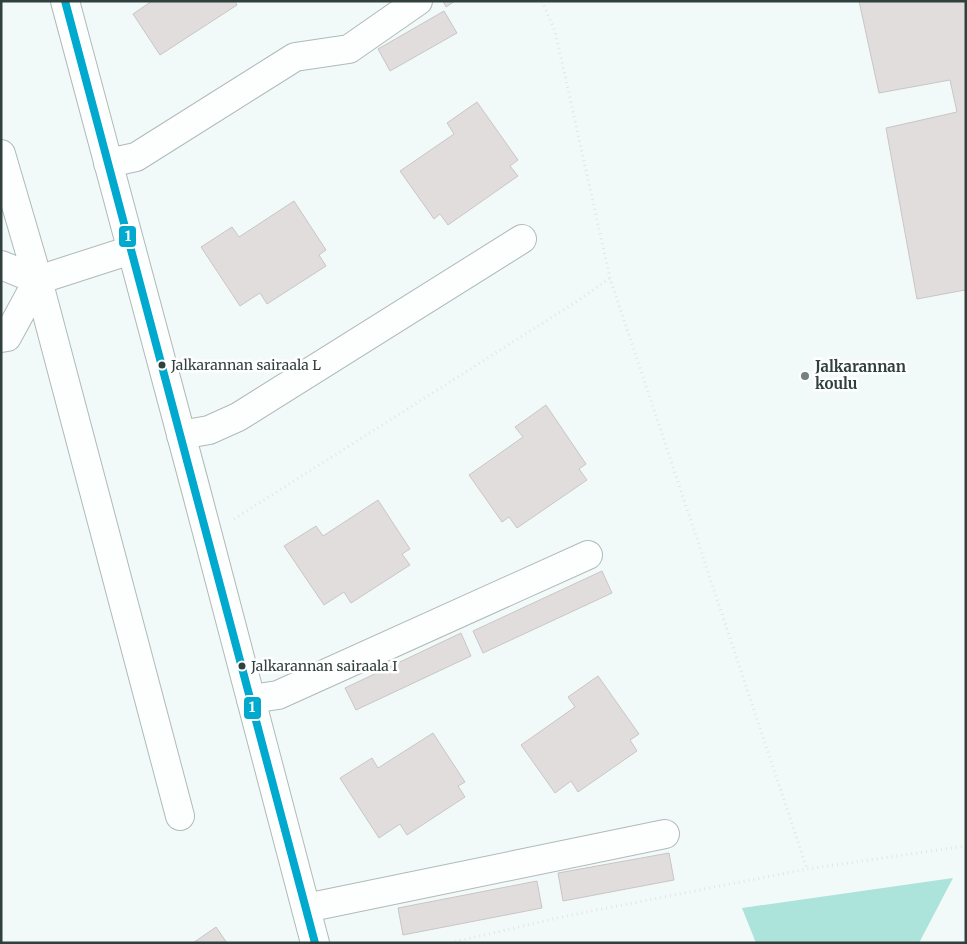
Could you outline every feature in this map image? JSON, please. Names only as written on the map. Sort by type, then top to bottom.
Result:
[{"type":"street","points":[[65,1],[182,435],[315,943]]},
{"type":"street","points":[[108,163],[136,157],[295,57],[349,49],[418,1]]},
{"type":"street","points":[[1,154],[38,280],[180,816]]},
{"type":"street","points":[[182,435],[209,430],[238,417],[522,239]]},
{"type":"street","points":[[1,265],[38,280],[131,250]]},
{"type":"street","points":[[1,338],[7,337],[38,280]]},
{"type":"street","points":[[251,699],[278,695],[588,555]]},
{"type":"street","points":[[306,908],[665,834]]},
{"type":"path","points":[[542,1],[555,31],[610,278],[807,868]]},
{"type":"path","points":[[234,519],[610,278]]},
{"type":"path","points":[[450,943],[566,916],[807,868],[966,846]]},
{"type":"green space","points":[[953,878],[919,943],[756,943],[742,908]]},
{"type":"building","points":[[152,1],[235,1],[237,5],[160,55],[133,14]]},
{"type":"building","points":[[443,1],[455,1],[446,7]]},
{"type":"building","points":[[859,1],[966,1],[966,296],[965,290],[917,299],[886,128],[957,112],[950,80],[879,93]]},
{"type":"building","points":[[444,11],[457,33],[390,71],[378,49]]},
{"type":"building","points":[[477,102],[518,160],[510,166],[518,176],[448,225],[440,214],[434,219],[400,171],[454,134],[447,123]]},
{"type":"building","points":[[294,201],[326,250],[319,255],[326,266],[267,304],[260,293],[240,306],[201,247],[232,227],[239,237]]},
{"type":"building","points":[[546,405],[586,464],[579,469],[587,480],[517,528],[509,517],[502,522],[469,475],[523,437],[515,427]]},
{"type":"building","points":[[378,500],[410,549],[402,554],[410,565],[351,603],[344,592],[324,605],[284,546],[316,526],[323,536]]},
{"type":"building","points":[[602,571],[612,593],[483,653],[473,631]]},
{"type":"building","points":[[461,633],[471,656],[356,710],[345,688]]},
{"type":"building","points":[[598,676],[639,734],[630,740],[637,751],[578,792],[571,781],[555,793],[521,745],[575,707],[568,697]]},
{"type":"building","points":[[433,733],[465,782],[458,786],[465,797],[407,835],[400,824],[379,838],[340,778],[372,758],[378,768]]},
{"type":"building","points":[[669,853],[674,880],[563,901],[558,873]]},
{"type":"building","points":[[537,881],[542,908],[403,935],[398,908]]},
{"type":"building","points":[[216,927],[227,943],[193,943]]},
{"type":"transit line","name":"1","points":[[65,1],[315,943]]},
{"type":"place","name":"Jalkarannan sairaala L","points":[[162,365]]},
{"type":"place","name":"Jalkarannan koulu","points":[[805,376]]},
{"type":"place","name":"Jalkarannan sairaala I","points":[[242,666]]}]
